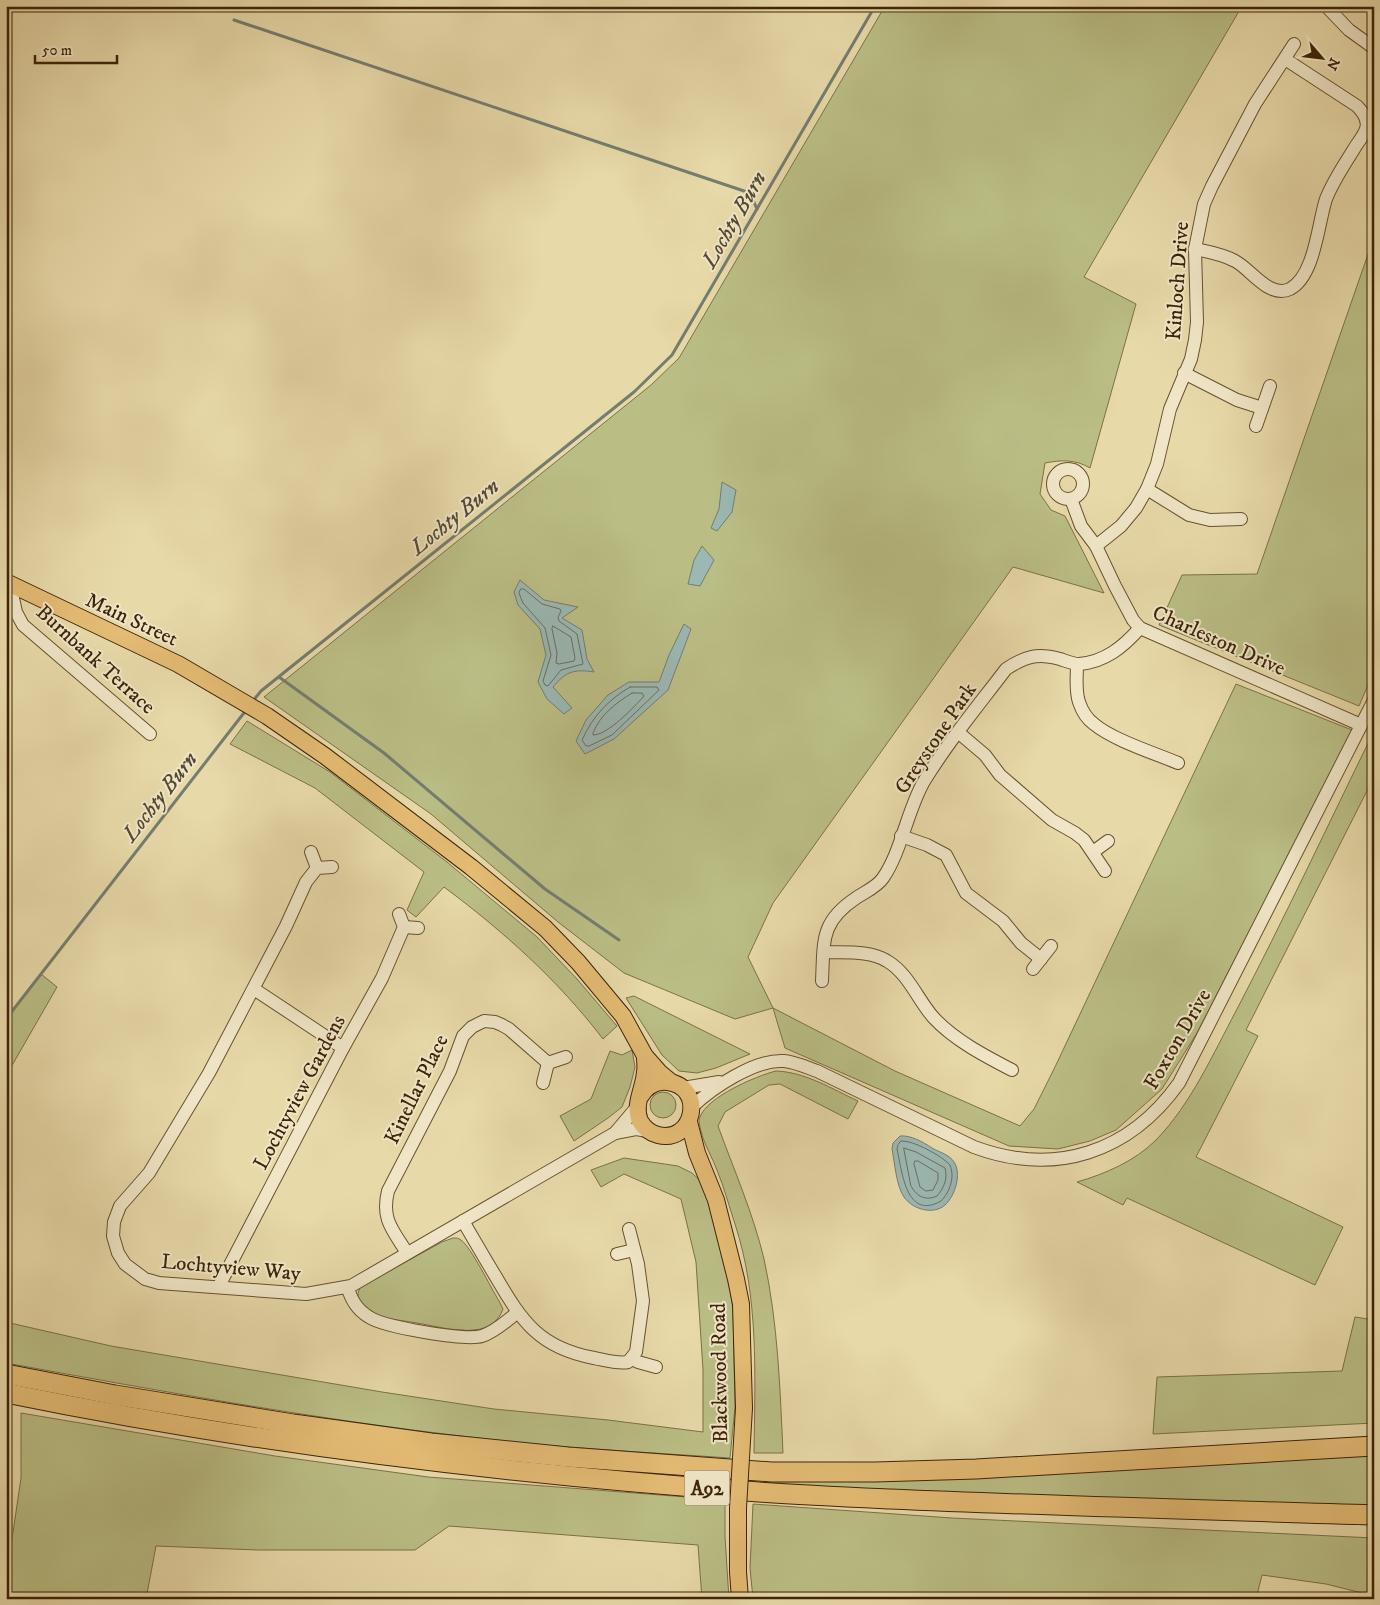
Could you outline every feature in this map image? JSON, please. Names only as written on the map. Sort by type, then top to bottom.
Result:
[{"type":"highway","name":"A92","points":[[6,1374],[47,1392],[125,1416],[351,1452],[568,1476],[759,1492],[997,1504],[1374,1515]]},
{"type":"highway","name":"A92","points":[[6,1393],[47,1392],[431,1443],[568,1457],[772,1472],[875,1472],[976,1469],[1374,1446]]},
{"type":"main road","name":"Main Street","points":[[8,583],[178,664],[267,716],[325,756],[477,872],[545,928],[578,962],[623,1016],[645,1056],[660,1073],[677,1085]]},
{"type":"main road","points":[[645,1056],[645,1072],[639,1102],[640,1120],[648,1131],[676,1140],[697,1153]]},
{"type":"main road","points":[[639,1102],[649,1086],[664,1081],[677,1085],[689,1096],[691,1114],[679,1132],[665,1136]]},
{"type":"main road","name":"Blackwood Road","points":[[691,1114],[697,1153],[716,1200],[741,1304],[744,1408],[738,1508],[740,1599]]},
{"type":"street","points":[[1326,6],[1349,30],[1374,48]]},
{"type":"street","name":"Kinloch Drive","points":[[1096,546],[1121,526],[1136,508],[1148,489],[1157,464],[1170,409],[1190,358],[1197,322],[1195,249],[1204,204],[1255,104],[1294,44]]},
{"type":"street","points":[[1195,249],[1223,254],[1238,262],[1266,285],[1279,291],[1289,289],[1304,274],[1314,248],[1326,198],[1336,177],[1366,130],[1366,120],[1363,112],[1357,106],[1284,59]]},
{"type":"street","points":[[1184,373],[1237,400],[1262,408]]},
{"type":"street","points":[[1256,426],[1270,386]]},
{"type":"street","points":[[1148,489],[1195,517],[1210,520],[1241,519]]},
{"type":"street","name":"Charleston Drive","points":[[1071,499],[1081,526],[1096,546],[1114,586],[1133,620],[1140,628],[1361,725]]},
{"type":"street","name":"Burnbank Terrace","points":[[8,583],[16,612],[23,624],[150,734]]},
{"type":"street","name":"Greystone Park","points":[[822,981],[825,937],[828,925],[847,904],[884,878],[923,784],[1006,669],[1020,660],[1034,656],[1050,657],[1077,664],[1109,656],[1123,646],[1140,628]]},
{"type":"street","points":[[1077,664],[1076,691],[1085,715],[1092,723],[1103,731],[1178,763]]},
{"type":"street","name":"Foxton Drive","points":[[677,1085],[724,1081],[771,1062],[795,1062],[974,1147],[1009,1158],[1031,1160],[1082,1155],[1115,1141],[1150,1118],[1179,1084],[1374,700]]},
{"type":"street","points":[[958,733],[985,754],[1000,775],[1052,820],[1075,832],[1093,852],[1105,871]]},
{"type":"street","points":[[901,836],[927,845],[946,855],[966,893],[1003,921],[1037,964],[1051,946]]},
{"type":"street","points":[[1093,852],[1108,841]]},
{"type":"street","points":[[311,852],[317,868],[332,867]]},
{"type":"street","name":"Lochtyview Way","points":[[317,868],[306,882],[286,926],[209,1073],[149,1173],[120,1206],[114,1222],[113,1236],[118,1253],[125,1264],[145,1279],[159,1283],[306,1294],[351,1286],[615,1133],[636,1130],[648,1131]]},
{"type":"street","points":[[399,914],[404,927],[418,928]]},
{"type":"street","name":"Lochtyview Gardens","points":[[219,1286],[382,978],[404,927]]},
{"type":"street","points":[[824,952],[876,956],[888,961],[898,969],[934,1018],[947,1030],[982,1054],[1012,1070]]},
{"type":"street","points":[[254,989],[344,1048]]},
{"type":"street","name":"Kinellar Place","points":[[407,1253],[388,1222],[385,1205],[388,1191],[450,1071],[463,1036],[476,1024],[484,1021],[495,1022],[509,1029],[548,1063]]},
{"type":"street","points":[[543,1083],[548,1063],[566,1057]]},
{"type":"street","name":"Foxton Drive","points":[[691,1114],[724,1081]]},
{"type":"street","name":"Lochtyview Way","points":[[615,1133],[639,1102]]},
{"type":"street","points":[[463,1221],[517,1313],[532,1329],[558,1347],[587,1357],[621,1364],[632,1359],[636,1352],[643,1301],[630,1229]]},
{"type":"street","points":[[617,1254],[634,1250]]},
{"type":"street","points":[[347,1287],[354,1304],[370,1318],[392,1325],[469,1338],[493,1331],[517,1313]]},
{"type":"street","points":[[632,1359],[656,1367]]},
{"type":"green space","points":[[885,6],[1242,6],[1084,277],[1136,304],[1090,468],[1068,461],[1045,463],[1040,494],[1051,510],[1065,516],[1104,593],[1013,567],[773,903],[748,957],[773,1008],[735,1019],[624,973],[558,922],[431,814],[264,697],[651,385],[679,358]]},
{"type":"green space","points":[[1374,237],[1374,671],[1359,706],[1159,625],[1182,575],[1257,574]]},
{"type":"green space","points":[[1236,684],[1352,730],[1197,1033],[1162,1089],[1116,1130],[1090,1141],[1058,1149],[1009,1146],[785,1048],[773,1008],[895,1071],[1020,1126],[1034,1109],[1055,1067]]},
{"type":"green space","points":[[247,721],[330,772],[447,862],[537,937],[577,979],[617,1026],[603,1039],[586,1017],[529,957],[444,887],[416,917],[407,910],[424,872],[315,788],[230,744]]},
{"type":"green space","points":[[1374,731],[1374,777],[1246,1030],[1258,1036],[1196,1157],[1343,1227],[1315,1285],[1127,1198],[1123,1205],[1077,1182],[1119,1166],[1148,1148],[1169,1126],[1191,1095],[1289,907]]},
{"type":"green space","points":[[41,974],[57,987],[6,1076],[6,1019]]},
{"type":"green space","points":[[634,996],[750,1054],[716,1068],[697,1073],[679,1071],[662,1055],[626,998]]},
{"type":"green space","points":[[632,1050],[635,1067],[622,1107],[574,1141],[560,1116],[591,1099],[610,1051],[622,1055]]},
{"type":"green space","points":[[776,1071],[797,1074],[808,1078],[858,1101],[848,1119],[780,1084],[769,1085],[725,1112],[718,1126],[760,1242],[769,1283],[775,1331],[783,1453],[754,1453],[754,1337],[748,1280],[735,1224],[720,1176],[702,1136],[699,1120],[704,1109],[733,1088]]},
{"type":"green space","points":[[663,1092],[672,1096],[676,1105],[672,1114],[663,1118],[654,1114],[650,1105],[654,1096]]},
{"type":"green space","points":[[624,1158],[678,1166],[692,1173],[704,1184],[726,1256],[733,1310],[735,1407],[730,1458],[534,1444],[411,1430],[237,1404],[6,1363],[6,1323],[10,1323],[111,1346],[382,1392],[494,1409],[608,1420],[703,1432],[703,1370],[696,1262],[681,1199],[624,1174],[601,1187],[591,1170]]},
{"type":"green space","points":[[453,1238],[461,1240],[470,1251],[503,1309],[499,1317],[492,1324],[474,1330],[460,1330],[391,1319],[373,1313],[360,1301],[358,1296],[362,1286],[442,1242]]},
{"type":"green space","points":[[1355,1317],[1374,1320],[1374,1423],[1153,1434],[1157,1377],[1342,1371]]},
{"type":"green space","points":[[21,1413],[275,1456],[428,1477],[725,1500],[729,1599],[702,1599],[698,1545],[449,1526],[415,1550],[257,1550],[156,1546],[146,1599],[6,1599],[6,1580],[21,1478]]},
{"type":"green space","points":[[1374,1454],[1374,1509],[770,1485],[769,1482],[919,1479]]},
{"type":"green space","points":[[753,1504],[952,1518],[1374,1538],[1374,1596],[1326,1584],[1262,1575],[1256,1599],[753,1599],[750,1568]]},
{"type":"water","points":[[722,482],[736,490],[732,512],[717,531],[711,528],[719,509]]},
{"type":"water","points":[[702,546],[714,560],[700,586],[688,584],[694,560]]},
{"type":"water","points":[[520,580],[544,600],[578,607],[562,618],[582,630],[587,659],[594,672],[571,672],[562,677],[553,687],[572,708],[564,714],[547,699],[538,682],[546,655],[540,629],[518,605],[514,592]]},
{"type":"water","points":[[684,624],[691,629],[668,690],[614,739],[585,754],[576,741],[586,720],[608,695],[629,682],[659,682],[669,655]]},
{"type":"water","points":[[900,1136],[921,1141],[954,1162],[957,1173],[956,1185],[952,1196],[945,1205],[935,1210],[924,1210],[913,1205],[904,1197],[897,1180],[892,1149],[893,1143]]},
{"type":"waterway","name":"Lochty Burn","points":[[252,702],[261,691],[634,392],[672,355],[875,6]]},
{"type":"waterway","points":[[234,20],[750,193],[757,209]]},
{"type":"waterway","points":[[279,677],[384,753],[545,889],[619,940]]},
{"type":"waterway","name":"Lochty Burn","points":[[6,1019],[247,709]]}]
